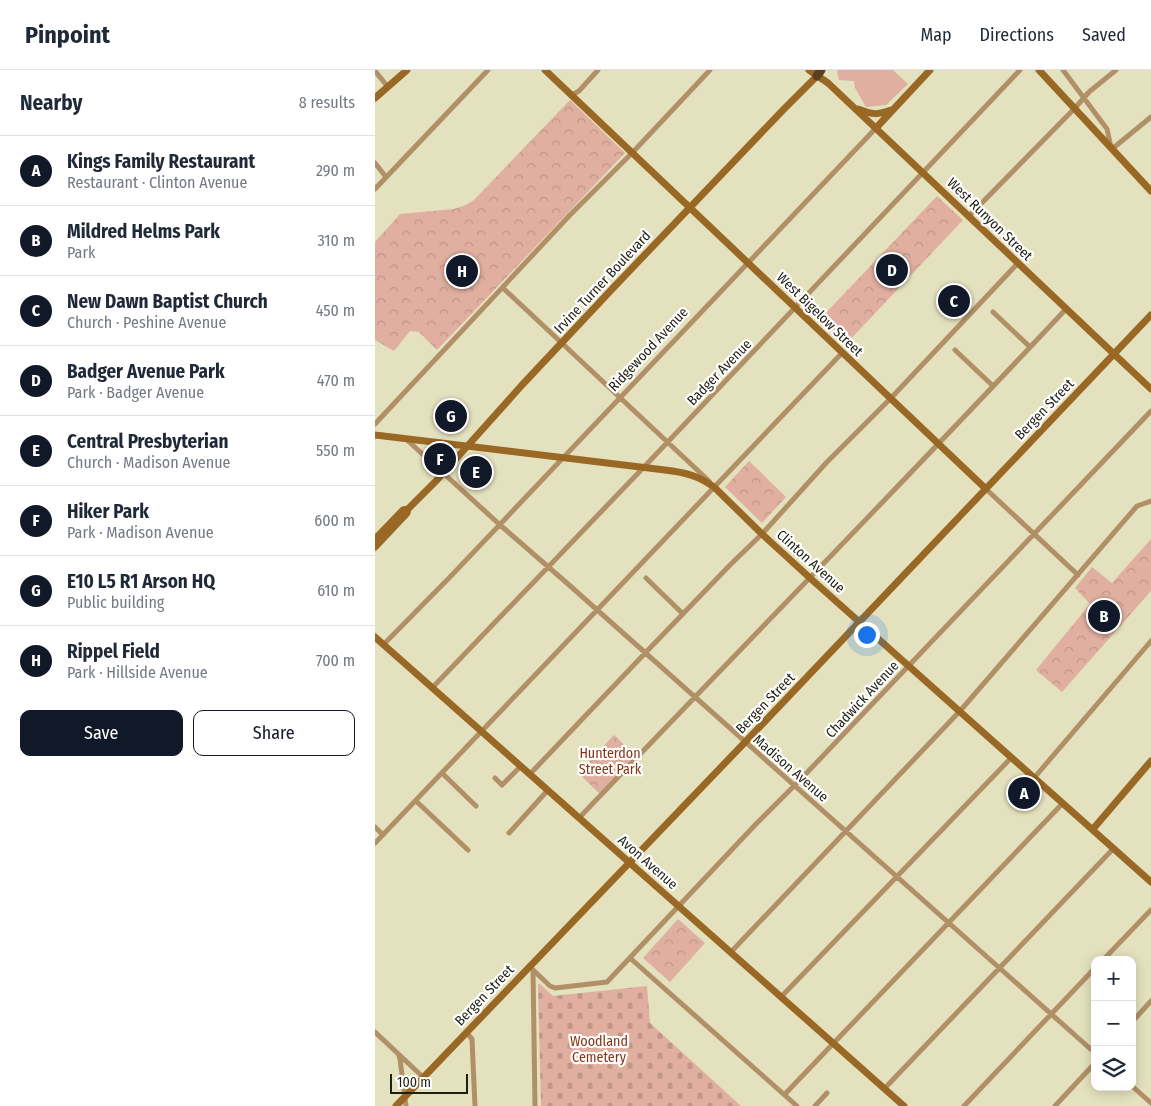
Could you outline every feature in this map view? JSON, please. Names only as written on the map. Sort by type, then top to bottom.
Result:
[{"type":"main road","points":[[375,98],[407,70]]},
{"type":"main road","name":"West Bigelow Street","points":[[545,70],[986,488]]},
{"type":"main road","name":"West Runyon Street","points":[[809,70],[819,73],[1151,389]]},
{"type":"main road","name":"Ridgewood Avenue","points":[[876,128],[930,70]]},
{"type":"main road","points":[[1039,70],[1151,191]]},
{"type":"main road","name":"Irvine Turner Boulevard","points":[[375,539],[443,473],[562,342],[819,73]]},
{"type":"main road","points":[[856,108],[870,114],[893,109]]},
{"type":"main road","name":"Bergen Street","points":[[396,1106],[466,1032],[531,968],[1151,315]]},
{"type":"main road","name":"Clinton Avenue","points":[[375,435],[644,467],[692,474],[706,481],[810,578],[1011,758],[1150,878]]},
{"type":"main road","name":"Irvine Turner Boulevard","points":[[375,547],[407,513],[408,508]]},
{"type":"main road","name":"Avon Avenue","points":[[375,639],[383,644],[904,1106]]},
{"type":"main road","points":[[1093,829],[1151,761]]},
{"type":"street","points":[[375,189],[488,70]]},
{"type":"street","points":[[572,95],[579,91],[598,70]]},
{"type":"street","points":[[375,424],[570,215],[632,153],[710,70]]},
{"type":"street","name":"Badger Avenue","points":[[432,688],[1020,70]]},
{"type":"street","points":[[1063,70],[1107,129],[1111,148],[1151,118]]},
{"type":"street","points":[[969,216],[1089,92],[1116,70]]},
{"type":"street","points":[[375,71],[388,87]]},
{"type":"street","name":"Ridgewood Avenue","points":[[383,644],[450,577],[876,128]]},
{"type":"street","points":[[375,163],[386,177]]},
{"type":"street","points":[[530,774],[762,534],[827,462],[891,398],[1018,263]]},
{"type":"street","points":[[503,288],[714,487]]},
{"type":"street","points":[[579,818],[1067,308]]},
{"type":"street","points":[[993,312],[1030,347]]},
{"type":"street","points":[[955,350],[993,386]]},
{"type":"street","points":[[375,843],[842,353]]},
{"type":"street","name":"Chadwick Avenue","points":[[531,968],[550,986],[555,988],[607,982],[1151,411]]},
{"type":"street","name":"Madison Avenue","points":[[406,438],[499,524],[646,652],[1091,1049]]},
{"type":"street","name":"West Bigelow Street","points":[[986,488],[1078,575]]},
{"type":"street","points":[[730,953],[960,712],[1137,506],[1151,501]]},
{"type":"street","points":[[646,578],[683,614]]},
{"type":"street","points":[[1034,778],[1151,641]]},
{"type":"street","points":[[781,997],[1011,758]]},
{"type":"street","points":[[495,778],[502,785],[521,766]]},
{"type":"street","points":[[442,773],[476,806]]},
{"type":"street","points":[[509,834],[548,790]]},
{"type":"street","points":[[416,801],[468,850]]},
{"type":"street","points":[[785,1094],[1063,803]]},
{"type":"street","points":[[375,828],[383,835]]},
{"type":"street","points":[[884,1088],[1113,848]]},
{"type":"street","points":[[1107,956],[1151,910]]},
{"type":"street","points":[[630,958],[797,1106]]},
{"type":"street","points":[[531,968],[535,1106]]},
{"type":"street","points":[[964,1106],[1091,972]]},
{"type":"street","points":[[1136,1018],[1151,1001]]},
{"type":"street","points":[[375,1032],[423,1077]]},
{"type":"street","points":[[466,1032],[472,1039],[475,1106]]},
{"type":"street","points":[[397,1053],[400,1059],[407,1106]]},
{"type":"street","points":[[1055,1106],[1091,1067]]},
{"type":"street","points":[[1136,1090],[1151,1103]]},
{"type":"street","points":[[815,1106],[827,1093]]},
{"type":"green space","points":[[837,70],[893,70],[908,84],[886,105],[866,107],[855,88],[854,81],[839,80]]},
{"type":"green space","points":[[570,100],[625,153],[437,350],[419,332],[410,331],[394,351],[375,340],[375,242],[400,214],[454,209],[474,200]]},
{"type":"green space","points":[[937,196],[963,220],[846,344],[820,319]]},
{"type":"green space","points":[[427,447],[449,450],[451,452],[440,464],[426,451]]},
{"type":"green space","points":[[749,461],[786,497],[762,523],[725,487]]},
{"type":"green space","points":[[1151,539],[1151,591],[1062,692],[1036,670],[1090,604],[1075,588],[1092,567],[1112,583]]},
{"type":"green space","name":"Hunterdon Street Park","points":[[614,735],[636,756],[600,794],[578,773]]},
{"type":"green space","points":[[678,919],[705,943],[670,982],[643,958]]},
{"type":"green space","name":"Woodland Cemetery","points":[[538,984],[553,996],[647,986],[650,1023],[741,1106],[541,1106]]},
{"type":"place","name":"Badger Avenue Park","points":[[892,270]]},
{"type":"place","name":"Rippel Field","points":[[462,271]]},
{"type":"place","name":"New Dawn Baptist Church","points":[[954,301]]},
{"type":"place","name":"E10 L5 R1 Arson HQ","points":[[451,416]]},
{"type":"place","name":"Hiker Park","points":[[440,459]]},
{"type":"place","name":"Central Presbyterian","points":[[476,472]]},
{"type":"place","name":"Mildred Helms Park","points":[[1104,616]]},
{"type":"place","name":"Kings Family Restaurant","points":[[1024,793]]}]
